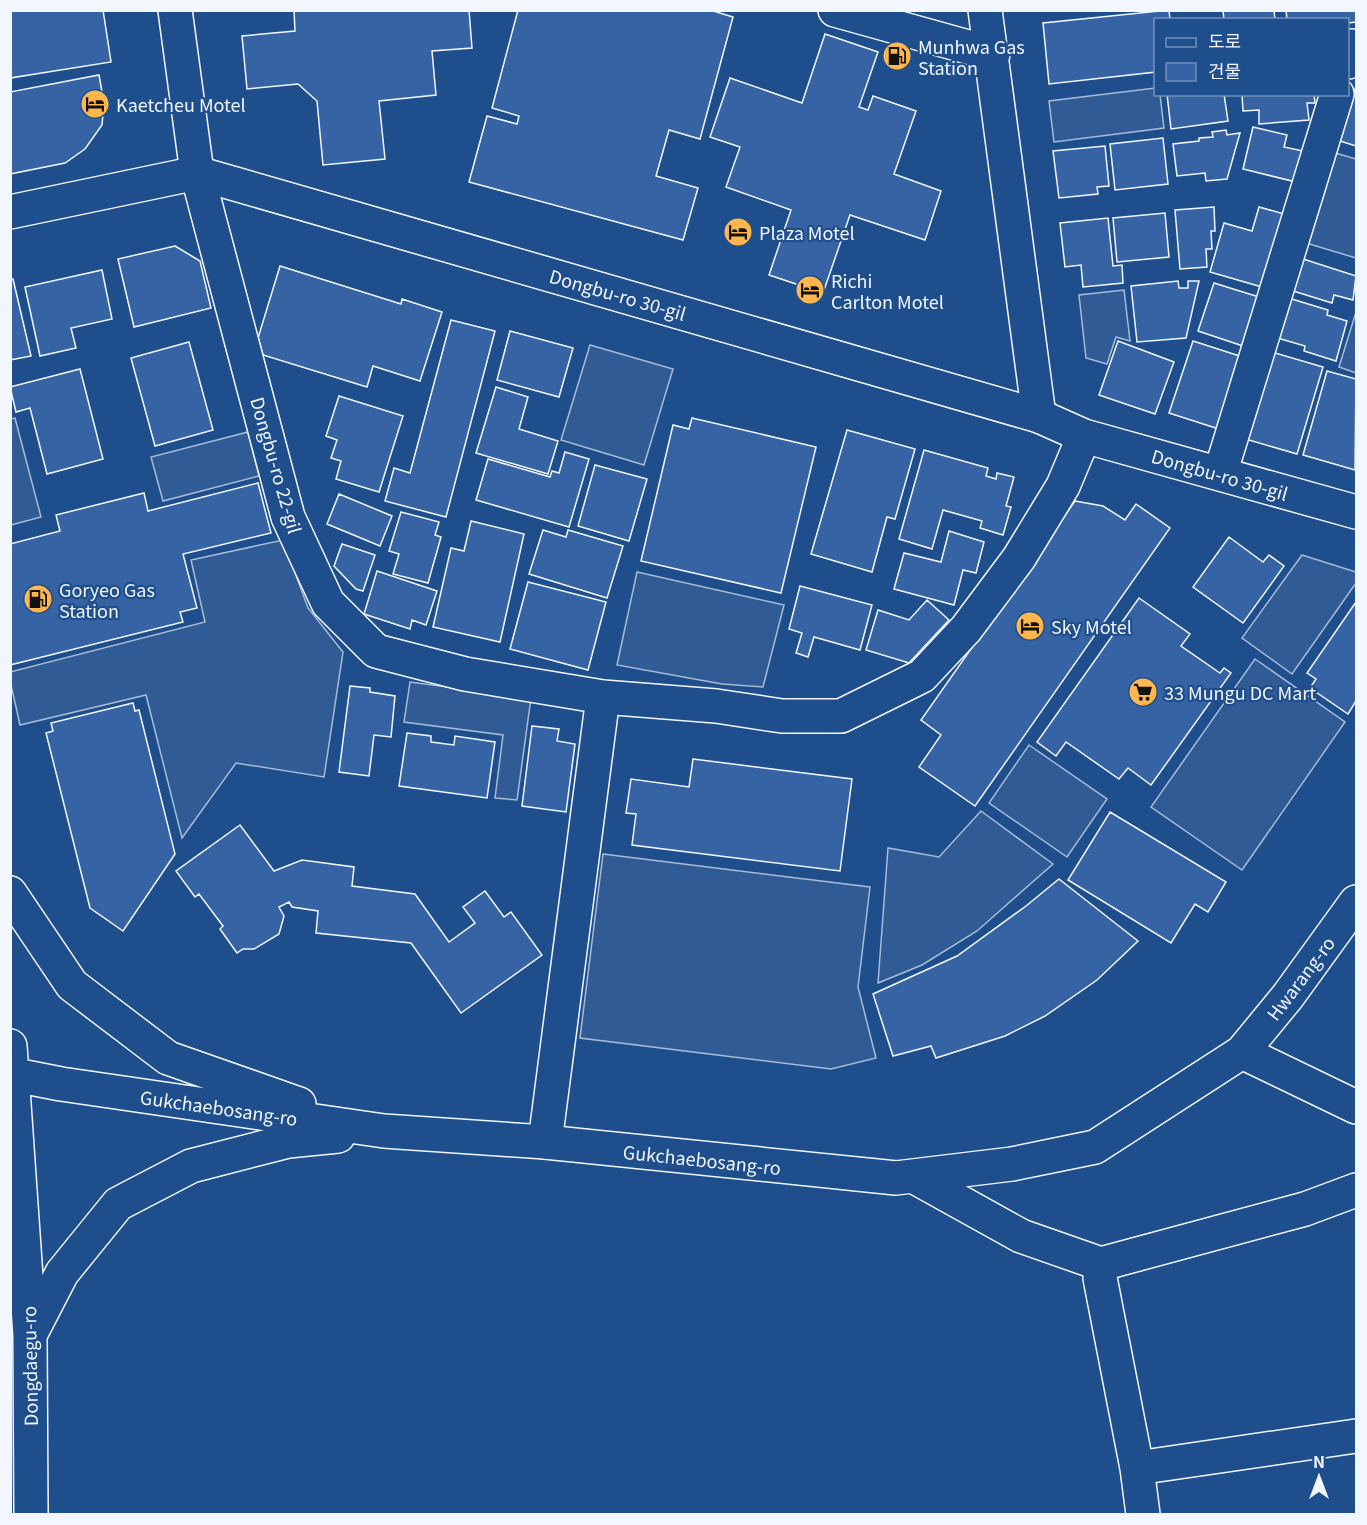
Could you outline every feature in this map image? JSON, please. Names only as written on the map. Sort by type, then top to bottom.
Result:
[{"type":"main road","name":"Dongbu-ro 22-gil","points":[[175,10],[197,172],[288,517],[328,603],[376,651],[465,674],[603,697]]},
{"type":"main road","points":[[835,10],[993,54]]},
{"type":"main road","points":[[985,10],[993,54],[1039,416]]},
{"type":"main road","points":[[1220,474],[1336,96]]},
{"type":"main road","points":[[10,212],[197,172]]},
{"type":"main road","name":"Dongbu-ro 30-gil","points":[[197,172],[1039,416],[1084,436],[1356,512]]},
{"type":"main road","points":[[545,1142],[603,697],[716,706],[782,716],[841,716],[922,676],[966,629],[1019,558],[1063,486],[1084,436]]},
{"type":"main road","points":[[10,893],[72,985],[168,1058],[384,1131]]},
{"type":"main road","name":"Hwarang-ro","points":[[1242,1052],[1288,996],[1356,902]]},
{"type":"main road","points":[[1242,1052],[1356,1107]]},
{"type":"main road","name":"Gukchaebosang-ro","points":[[12,1065],[61,1084],[384,1131],[545,1142],[896,1178],[1012,1164],[1095,1147],[1242,1052]]},
{"type":"main road","name":"Dongdaegu-ro","points":[[12,1065],[30,1335],[32,1515]]},
{"type":"main road","points":[[30,1335],[62,1273],[118,1204],[191,1166],[288,1141],[384,1131]]},
{"type":"main road","points":[[913,1176],[1021,1236],[1101,1264],[1305,1209],[1356,1190]]},
{"type":"main road","points":[[1101,1264],[1100,1278],[1137,1468],[1143,1515]]},
{"type":"main road","points":[[1137,1468],[1356,1436]]},
{"type":"shaded area","points":[[1154,88],[1154,96],[1160,96],[1164,128],[1054,142],[1049,101]]},
{"type":"shaded area","points":[[1332,152],[1356,159],[1356,258],[1306,243]]},
{"type":"shaded area","points":[[1124,290],[1130,341],[1116,337],[1107,364],[1086,358],[1079,295]]},
{"type":"shaded area","points":[[1356,312],[1356,373],[1339,367]]},
{"type":"shaded area","points":[[590,345],[673,369],[644,465],[561,440]]},
{"type":"shaded area","points":[[15,418],[41,517],[11,525],[10,419]]},
{"type":"shaded area","points":[[248,432],[259,476],[163,501],[151,457]]},
{"type":"shaded area","points":[[283,540],[308,608],[343,652],[324,777],[236,763],[182,838],[146,695],[20,725],[10,672],[205,622],[191,560]]},
{"type":"shaded area","points":[[1302,555],[1356,572],[1356,583],[1292,674],[1242,638]]},
{"type":"shaded area","points":[[637,572],[784,605],[763,687],[722,684],[617,665]]},
{"type":"shaded area","points":[[1255,659],[1345,722],[1242,870],[1151,807]]},
{"type":"shaded area","points":[[410,682],[531,698],[517,800],[495,798],[503,735],[404,722]]},
{"type":"shaded area","points":[[1029,745],[1107,799],[1067,857],[989,803]]},
{"type":"shaded area","points":[[981,811],[1053,864],[977,931],[922,965],[878,983],[888,848],[939,857]]},
{"type":"shaded area","points":[[603,854],[870,887],[858,987],[876,1058],[831,1069],[580,1038]]},
{"type":"building","points":[[10,10],[103,10],[111,62],[10,78]]},
{"type":"building","points":[[294,10],[469,10],[472,48],[432,51],[436,95],[379,101],[385,159],[323,165],[317,101],[298,84],[247,89],[242,36],[295,31]]},
{"type":"building","points":[[518,10],[710,10],[733,17],[700,139],[669,130],[656,176],[698,188],[683,240],[469,182],[487,116],[517,124],[519,116],[492,108]]},
{"type":"building","points":[[1169,10],[1170,18],[1154,18],[1154,72],[1049,84],[1043,23]]},
{"type":"building","points":[[1223,10],[1274,10],[1275,18],[1224,18]]},
{"type":"building","points":[[1286,10],[1356,10],[1356,22],[1349,23],[1349,18],[1287,18]]},
{"type":"building","points":[[825,34],[878,52],[859,107],[868,110],[873,96],[916,111],[894,174],[941,191],[925,240],[850,215],[823,293],[769,275],[791,210],[726,187],[740,147],[710,137],[730,78],[802,103]]},
{"type":"building","points":[[99,75],[104,103],[102,125],[85,149],[65,163],[10,174],[10,92]]},
{"type":"building","points":[[1356,86],[1356,146],[1340,141]]},
{"type":"building","points":[[1167,96],[1224,96],[1228,121],[1171,129]]},
{"type":"building","points":[[1242,96],[1314,96],[1315,103],[1307,103],[1309,120],[1259,124],[1259,110],[1243,111]]},
{"type":"building","points":[[1253,127],[1287,135],[1284,147],[1303,151],[1296,182],[1243,169]]},
{"type":"building","points":[[1226,130],[1227,135],[1240,133],[1227,179],[1206,181],[1205,173],[1177,176],[1173,144],[1199,141],[1199,138],[1213,137],[1212,132]]},
{"type":"building","points":[[1163,138],[1168,184],[1115,190],[1110,144]]},
{"type":"building","points":[[1105,146],[1109,186],[1097,187],[1098,194],[1059,198],[1053,151]]},
{"type":"building","points":[[1214,207],[1215,231],[1211,231],[1212,249],[1206,249],[1207,267],[1180,269],[1175,210]]},
{"type":"building","points":[[1259,207],[1284,214],[1262,287],[1210,272],[1224,223],[1252,231]]},
{"type":"building","points":[[1165,213],[1169,257],[1117,262],[1113,218]]},
{"type":"building","points":[[1108,218],[1113,266],[1122,265],[1123,283],[1083,287],[1081,265],[1065,267],[1060,223]]},
{"type":"building","points":[[175,246],[200,261],[211,308],[134,327],[118,259]]},
{"type":"building","points":[[1300,258],[1356,276],[1353,300],[1334,295],[1332,303],[1290,290]]},
{"type":"building","points":[[280,266],[401,304],[402,299],[442,312],[420,381],[373,366],[367,387],[263,355],[258,338]]},
{"type":"building","points":[[102,270],[112,319],[71,328],[76,348],[40,356],[25,287]]},
{"type":"building","points":[[13,279],[31,356],[10,360],[10,280]]},
{"type":"building","points":[[1178,281],[1179,288],[1188,288],[1188,281],[1199,281],[1186,338],[1137,342],[1131,286]]},
{"type":"building","points":[[1214,283],[1259,297],[1243,346],[1198,331]]},
{"type":"building","points":[[1285,297],[1328,310],[1327,315],[1347,321],[1336,361],[1304,351],[1305,346],[1274,337]]},
{"type":"building","points":[[451,320],[495,331],[446,517],[385,501],[394,468],[410,473]]},
{"type":"building","points":[[510,331],[573,348],[559,397],[497,380]]},
{"type":"building","points":[[1118,341],[1174,362],[1155,414],[1099,395]]},
{"type":"building","points":[[1193,341],[1249,359],[1225,431],[1169,413]]},
{"type":"building","points":[[189,342],[213,430],[155,446],[131,358]]},
{"type":"building","points":[[1268,351],[1323,367],[1297,454],[1242,438]]},
{"type":"building","points":[[80,369],[103,459],[47,474],[30,408],[16,412],[10,387]]},
{"type":"building","points":[[1327,371],[1356,379],[1355,470],[1303,455]]},
{"type":"building","points":[[496,387],[528,397],[519,429],[558,441],[548,474],[476,453]]},
{"type":"building","points":[[339,396],[403,416],[379,492],[336,479],[341,461],[331,458],[337,440],[326,436]]},
{"type":"building","points":[[692,418],[816,447],[781,593],[641,561],[673,425],[689,429]]},
{"type":"building","points":[[847,430],[915,449],[895,519],[887,517],[872,572],[811,554]]},
{"type":"building","points":[[924,450],[988,468],[986,476],[996,479],[997,473],[1014,477],[1006,506],[1011,507],[1003,535],[980,528],[982,521],[943,510],[932,549],[899,539]]},
{"type":"building","points":[[565,452],[589,459],[569,527],[476,500],[488,459],[550,477],[552,471],[559,473]]},
{"type":"building","points":[[595,465],[647,479],[629,541],[578,526]]},
{"type":"building","points":[[258,483],[271,533],[183,554],[197,608],[180,612],[183,622],[10,665],[10,544],[60,531],[56,515],[144,493],[148,511]]},
{"type":"building","points":[[339,494],[392,516],[380,546],[327,524]]},
{"type":"building","points":[[1075,501],[1103,506],[1125,520],[1136,504],[1170,528],[975,806],[919,767],[941,735],[921,720]]},
{"type":"building","points":[[401,512],[439,522],[435,535],[441,537],[428,583],[393,574],[399,554],[389,551]]},
{"type":"building","points":[[471,521],[524,534],[500,642],[433,627],[451,548],[464,551]]},
{"type":"building","points":[[543,530],[566,537],[568,530],[623,546],[607,598],[529,574]]},
{"type":"building","points":[[949,531],[984,542],[976,573],[963,570],[954,605],[894,589],[904,553],[941,562]]},
{"type":"building","points":[[1229,537],[1263,562],[1269,555],[1284,566],[1243,623],[1193,587]]},
{"type":"building","points":[[342,544],[375,555],[363,591],[356,589],[334,566]]},
{"type":"building","points":[[377,571],[437,591],[426,625],[412,620],[410,629],[364,614]]},
{"type":"building","points":[[528,582],[606,602],[588,670],[510,649]]},
{"type":"building","points":[[800,586],[872,605],[860,650],[814,637],[808,657],[796,653],[802,633],[789,629]]},
{"type":"building","points":[[1139,598],[1190,634],[1181,646],[1220,673],[1224,668],[1231,673],[1151,785],[1128,768],[1119,779],[1066,742],[1056,756],[1037,742]]},
{"type":"building","points":[[927,600],[949,620],[909,663],[866,650],[878,610],[909,620]]},
{"type":"building","points":[[1356,602],[1356,701],[1348,714],[1310,688],[1316,679],[1307,673]]},
{"type":"building","points":[[350,686],[370,688],[370,692],[395,696],[391,737],[374,735],[369,776],[339,772]]},
{"type":"building","points":[[133,703],[135,711],[139,710],[175,854],[123,931],[90,908],[46,733],[53,731],[51,723]]},
{"type":"building","points":[[532,726],[559,729],[557,741],[575,744],[566,812],[522,806]]},
{"type":"building","points":[[407,733],[431,736],[431,742],[454,745],[455,736],[495,742],[487,798],[399,786]]},
{"type":"building","points":[[693,759],[852,779],[840,871],[632,845],[636,814],[626,813],[631,779],[689,787]]},
{"type":"building","points":[[1110,812],[1226,882],[1208,912],[1195,904],[1171,943],[1068,880]]},
{"type":"building","points":[[240,825],[274,871],[302,860],[354,867],[352,886],[415,894],[449,942],[475,923],[463,907],[485,891],[504,917],[511,912],[542,955],[461,1013],[411,943],[316,933],[318,911],[292,907],[289,902],[279,907],[284,916],[279,934],[254,949],[243,949],[237,953],[220,929],[223,926],[199,894],[195,897],[176,871]]},
{"type":"building","points":[[1059,879],[1138,941],[1097,980],[1045,1016],[1005,1036],[936,1058],[931,1046],[893,1056],[873,994],[957,956]]},
{"type":"place","name":"Munhwa Gas Station","points":[[897,56]]},
{"type":"place","name":"Kaetcheu Motel","points":[[95,104]]},
{"type":"place","name":"Plaza Motel","points":[[738,232]]},
{"type":"place","name":"Richi Carlton Motel","points":[[810,290]]},
{"type":"place","name":"Goryeo Gas Station","points":[[38,599]]},
{"type":"place","name":"Sky Motel","points":[[1030,626]]},
{"type":"place","name":"33 Mungu DC Mart","points":[[1143,692]]}]
